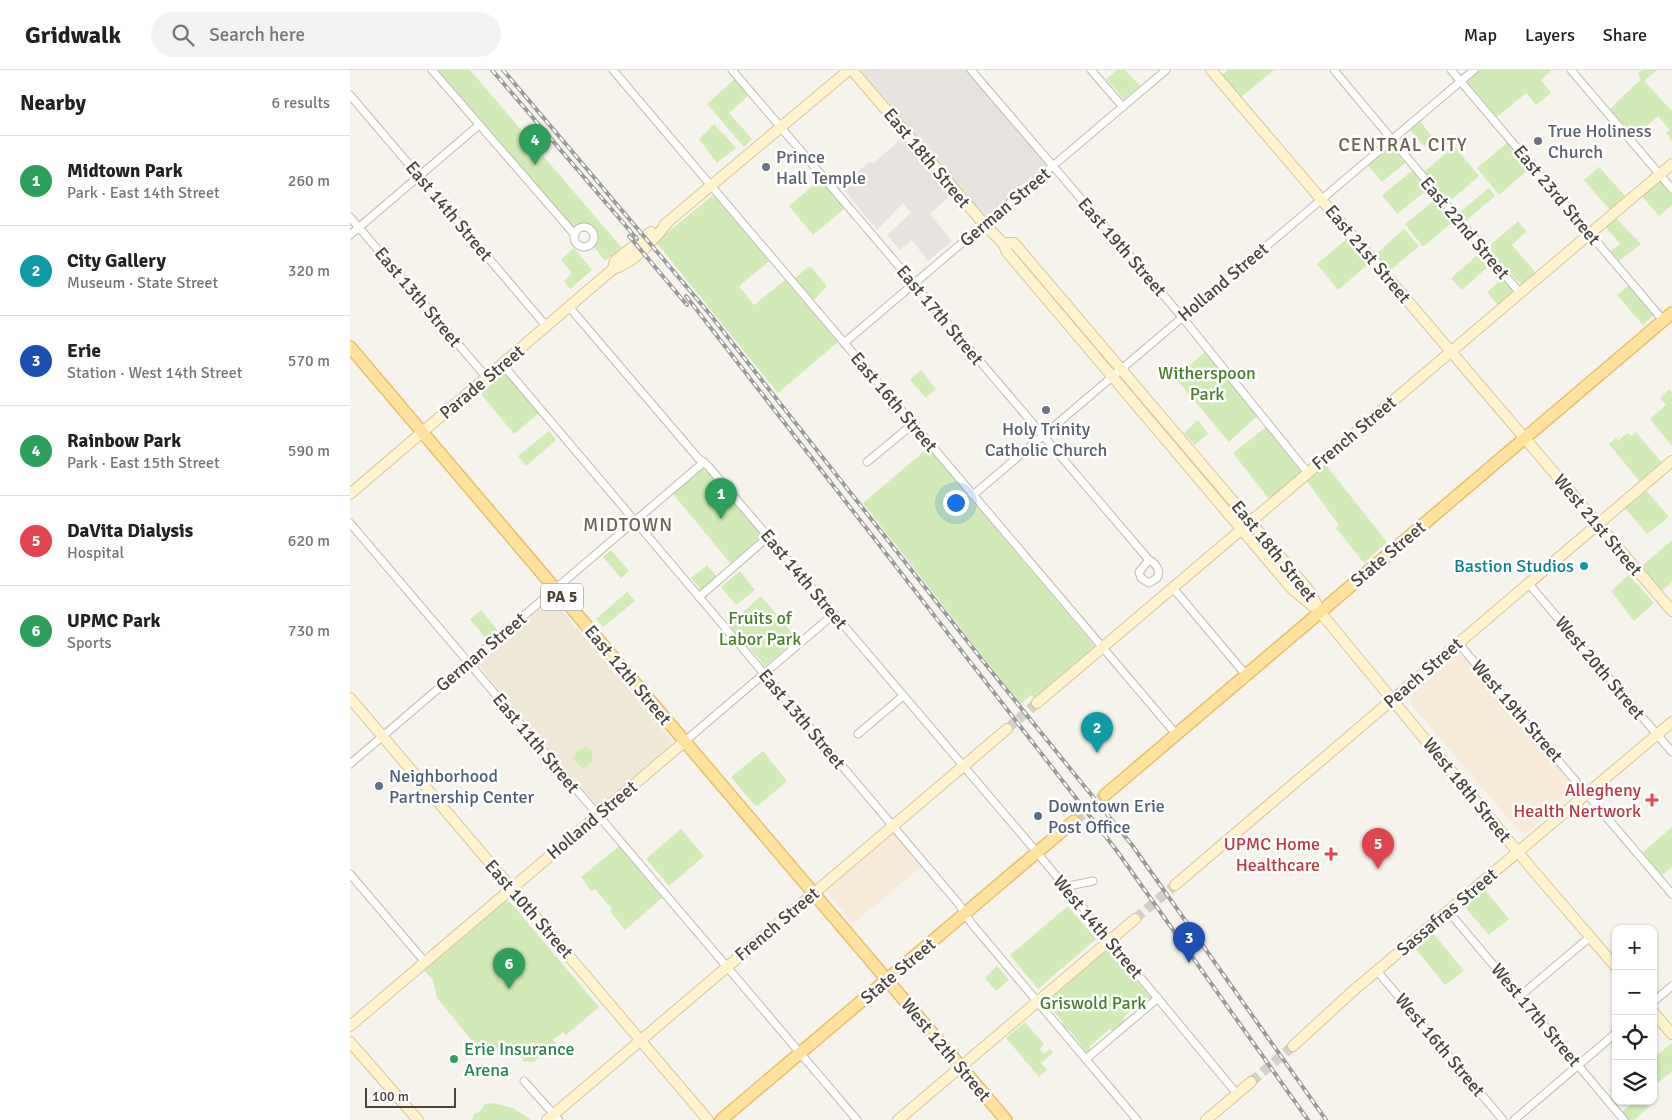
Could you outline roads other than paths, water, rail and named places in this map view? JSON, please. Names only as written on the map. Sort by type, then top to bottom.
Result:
[{"type":"main road","name":"Parade Street","points":[[350,494],[570,308],[613,269],[615,261],[650,233],[669,221],[851,70]]},
{"type":"main road","name":"East 18th Street","points":[[851,70],[984,224],[1003,243],[1007,252],[1292,589],[1320,612]]},
{"type":"main road","name":"East 21st Street","points":[[1211,70],[1524,438]]},
{"type":"main road","name":"French Street","points":[[1037,703],[1672,164]]},
{"type":"main road","name":"East 18th Street","points":[[1003,243],[1014,243],[1311,593],[1320,612]]},
{"type":"main road","name":"State Street","points":[[1105,794],[1668,316]]},
{"type":"main road","name":"East 12th Street","points":[[350,347],[887,980]]},
{"type":"main road","name":"West 21st Street","points":[[1524,438],[1672,611]]},
{"type":"main road","name":"Peach Street","points":[[1175,885],[1598,524],[1671,466]]},
{"type":"main road","name":"West 18th Street","points":[[1320,612],[1612,963]]},
{"type":"main road","name":"East 10th Street","points":[[350,698],[708,1120]]},
{"type":"main road","name":"Sassafras Street","points":[[1293,1046],[1377,971],[1672,722]]},
{"type":"main road","name":"French Street","points":[[553,1118],[640,1040],[1007,729]]},
{"type":"main road","name":"Holland Street","points":[[350,1026],[684,742]]},
{"type":"main road","name":"State Street","points":[[721,1120],[1074,821]]},
{"type":"main road","points":[[898,1120],[1136,919]]},
{"type":"main road","name":"West 12th Street","points":[[887,980],[1006,1120]]},
{"type":"main road","points":[[1656,1015],[1672,1034]]},
{"type":"main road","points":[[350,1042],[418,1120]]},
{"type":"main road","points":[[1206,1120],[1251,1082]]},
{"type":"street","points":[[432,70],[574,235]]},
{"type":"street","name":"East 16th Street","points":[[613,70],[1176,734]]},
{"type":"street","name":"East 17th Street","points":[[732,70],[1149,560]]},
{"type":"street","name":"East 19th Street","points":[[971,70],[1182,317],[1308,473]]},
{"type":"street","points":[[1091,70],[1123,107]]},
{"type":"street","name":"German Street","points":[[844,343],[1166,70]]},
{"type":"street","name":"East 22nd Street","points":[[1334,70],[1520,293]]},
{"type":"street","name":"East 23rd Street","points":[[1451,70],[1590,234],[1668,316]]},
{"type":"street","name":"Holland Street","points":[[973,495],[1474,70]]},
{"type":"street","points":[[1571,70],[1672,189]]},
{"type":"street","name":"East 14th Street","points":[[350,95],[547,327]]},
{"type":"street","points":[[350,235],[479,125]]},
{"type":"street","name":"East 13th Street","points":[[350,217],[487,378]]},
{"type":"street","name":"East 14th Street","points":[[570,308],[834,614],[1036,853]]},
{"type":"street","name":"East 13th Street","points":[[503,365],[1137,1120]]},
{"type":"street","points":[[867,462],[913,424]]},
{"type":"street","name":"German Street","points":[[350,764],[704,462]]},
{"type":"street","name":"East 11th Street","points":[[350,523],[857,1120]]},
{"type":"street","points":[[699,597],[768,537]]},
{"type":"street","name":"West 20th Street","points":[[1528,584],[1672,752]]},
{"type":"street","points":[[1173,588],[1246,675]]},
{"type":"street","name":"Holland Street","points":[[684,742],[834,614]]},
{"type":"street","name":"West 19th Street","points":[[1458,643],[1672,894]]},
{"type":"street","points":[[858,734],[903,696]]},
{"type":"street","name":"West 14th Street","points":[[1036,853],[1237,1094]]},
{"type":"street","points":[[350,874],[425,962]]},
{"type":"street","points":[[1064,887],[1093,881]]},
{"type":"street","name":"West 17th Street","points":[[1448,911],[1624,1120]]},
{"type":"street","points":[[1520,996],[1590,937]]},
{"type":"street","name":"West 16th Street","points":[[1377,971],[1503,1120]]},
{"type":"street","points":[[1657,999],[1672,986]]},
{"type":"street","points":[[1086,1059],[1158,998]]},
{"type":"street","points":[[1514,1120],[1612,1036]]},
{"type":"street","points":[[524,1081],[553,1118]]},
{"type":"tunnel","points":[[1007,729],[1037,703]]},
{"type":"tunnel","points":[[1074,821],[1105,795]]},
{"type":"tunnel","points":[[1135,919],[1175,885]]},
{"type":"tunnel","points":[[1251,1082],[1293,1046]]},
{"type":"railway","points":[[492,70],[637,239]]},
{"type":"railway","points":[[503,70],[708,312],[987,666],[1132,845],[1326,1120]]},
{"type":"railway","points":[[629,236],[687,305]]},
{"type":"railway","points":[[686,296],[1117,851],[1308,1120]]},
{"type":"place","name":"True Holiness Church","points":[[1538,141]]},
{"type":"place","name":"Rainbow Park","points":[[535,165]]},
{"type":"place","name":"Prince Hall Temple","points":[[766,167]]},
{"type":"place","name":"Holy Trinity Catholic Church","points":[[1046,410]]},
{"type":"place","name":"Midtown Park","points":[[721,519]]},
{"type":"place","name":"Bastion Studios","points":[[1584,566]]},
{"type":"place","name":"City Gallery","points":[[1097,753]]},
{"type":"place","name":"Neighborhood Partnership Center","points":[[379,786]]},
{"type":"place","name":"Allegheny Health Nertwork","points":[[1652,800]]},
{"type":"place","name":"Downtown Erie Post Office","points":[[1038,816]]},
{"type":"place","name":"UPMC Home Healthcare","points":[[1331,854]]},
{"type":"place","name":"DaVita Dialysis","points":[[1378,869]]},
{"type":"place","name":"Erie","points":[[1189,963]]},
{"type":"place","name":"UPMC Park","points":[[509,989]]},
{"type":"place","name":"Erie Insurance Arena","points":[[454,1059]]},
{"type":"district","name":"CENTRAL CITY","points":[[1403,145]]},
{"type":"district","name":"MIDTOWN","points":[[628,525]]},
{"type":"park label","name":"Witherspoon Park","points":[[1207,383]]},
{"type":"park label","name":"Fruits of Labor Park","points":[[760,628]]},
{"type":"park label","name":"Griswold Park","points":[[1093,1003]]}]
